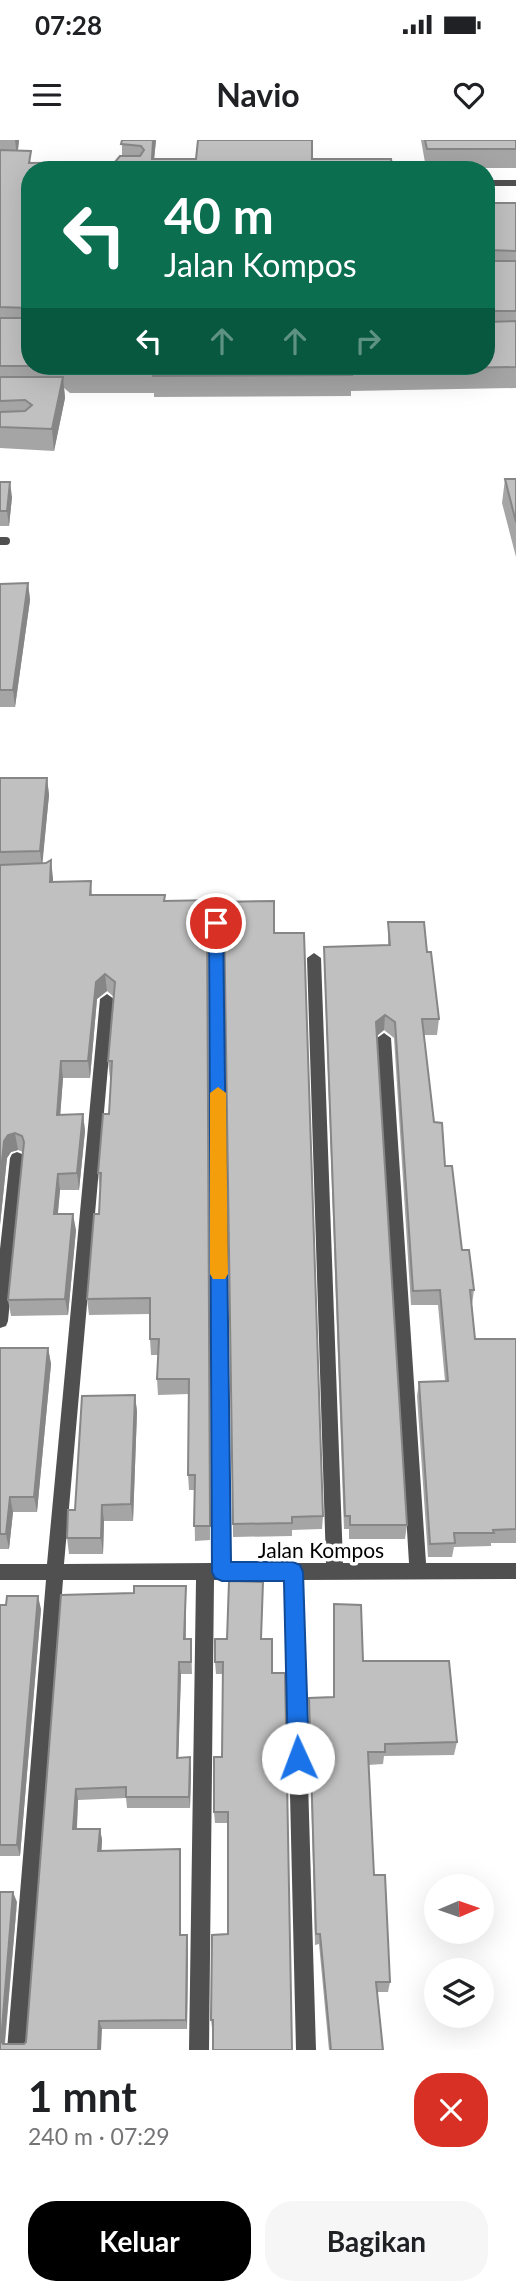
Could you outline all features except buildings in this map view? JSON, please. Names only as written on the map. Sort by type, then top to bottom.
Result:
[{"type":"street","points":[[199,2050],[213,1572],[216,923]]},
{"type":"street","points":[[314,958],[335,1572]]},
{"type":"street","points":[[17,2050],[55,1572],[107,999]]},
{"type":"street","points":[[384,1038],[418,1572]]},
{"type":"street","points":[[0,1321],[17,1158]]},
{"type":"street","name":"Jalan Kompos","points":[[0,1572],[516,1571]]},
{"type":"street","points":[[293,1572],[306,2050]]},
{"type":"lane","points":[[495,183],[516,183]]},
{"type":"slow traffic","points":[[218,1093],[219,1274]]},
{"type":"route","points":[[216,923],[222,1572],[293,1572],[298,1758]]}]
